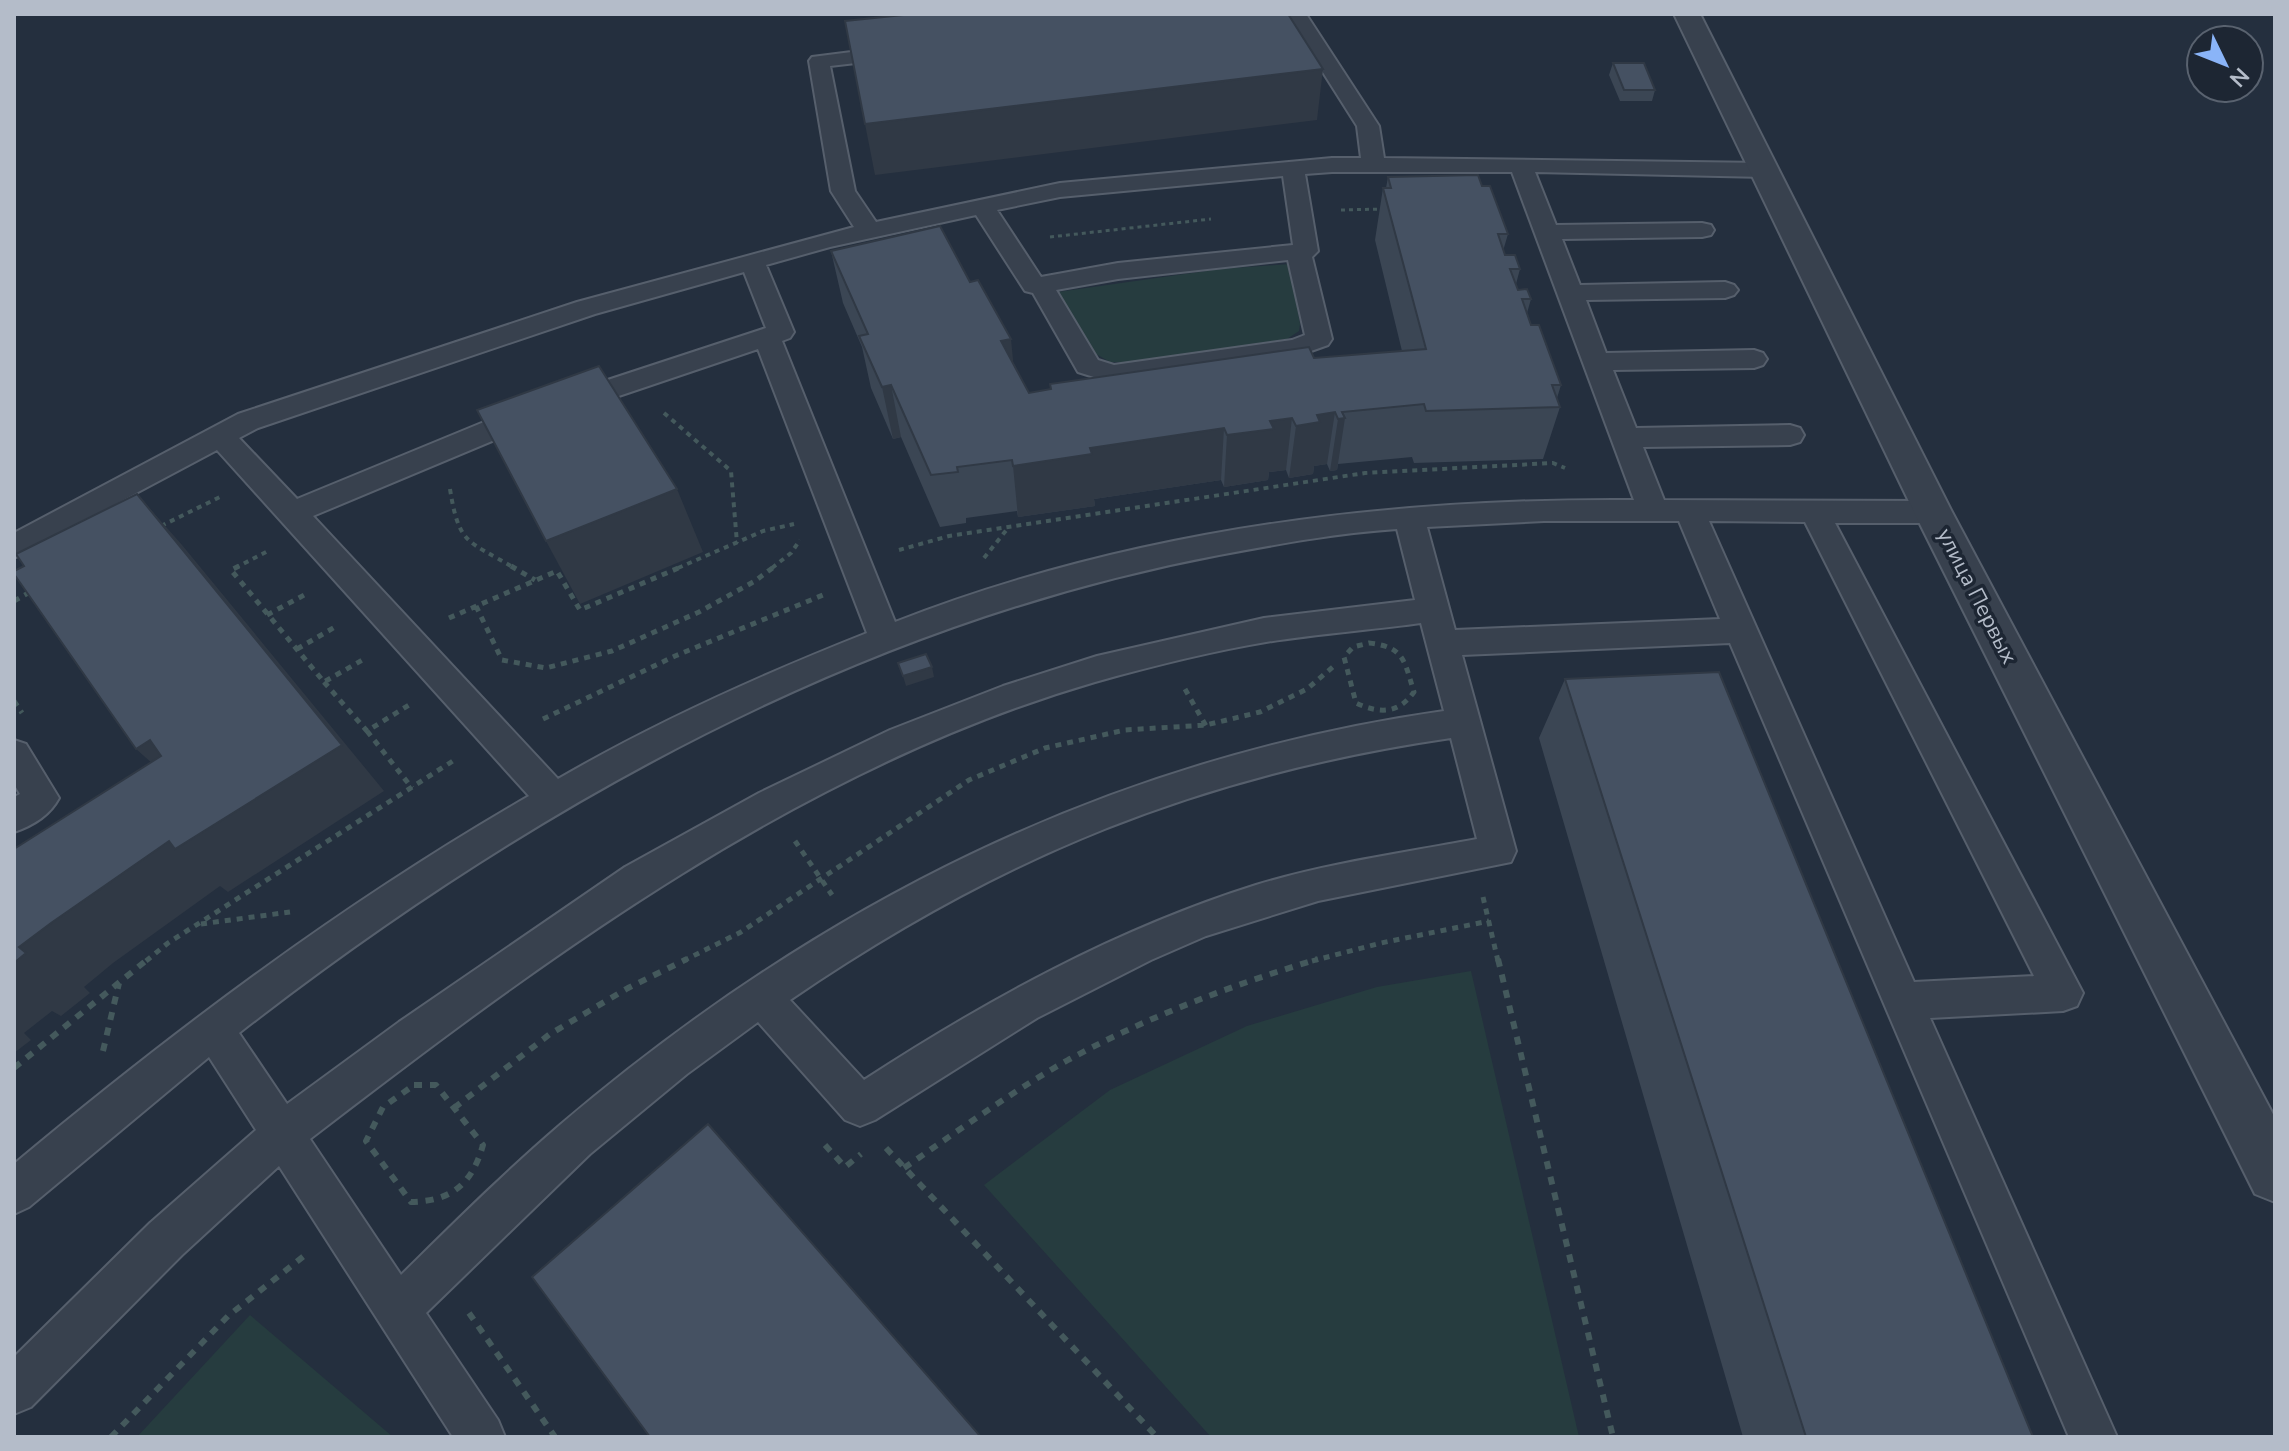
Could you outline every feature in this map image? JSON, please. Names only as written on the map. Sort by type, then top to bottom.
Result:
[{"type":"street","name":"улица Первых","points":[[1687,14],[1933,512],[2275,1174]]},
{"type":"lane","points":[[1296,14],[1368,126],[1374,165]]},
{"type":"lane","points":[[869,231],[843,191],[819,61],[913,50]]},
{"type":"lane","points":[[1317,94],[1345,91]]},
{"type":"lane","points":[[14,547],[248,421],[586,308],[752,261],[982,206],[1060,190],[1293,169],[1374,165],[1765,170]]},
{"type":"lane","points":[[1521,165],[1654,512]]},
{"type":"lane","points":[[982,206],[1034,286],[1118,271],[1306,251],[1293,169]]},
{"type":"lane","points":[[1547,232],[1702,230]]},
{"type":"lane","points":[[1041,285],[1088,366],[1113,374],[1297,348],[1319,339],[1298,251]]},
{"type":"lane","points":[[292,513],[511,422],[781,332],[752,261]]},
{"type":"lane","points":[[1570,293],[1725,290]]},
{"type":"lane","points":[[767,337],[825,516],[862,581],[885,638]]},
{"type":"lane","points":[[1596,362],[1754,359]]},
{"type":"lane","points":[[1626,438],[1790,435]]},
{"type":"lane","points":[[220,436],[553,798]]},
{"type":"lane","points":[[14,1192],[213,1028],[325,943],[449,861],[553,798],[694,722],[790,677],[885,638],[1001,598],[1104,568],[1206,545],[1307,528],[1409,517],[1654,512],[1933,512]]},
{"type":"lane","points":[[1690,512],[2093,1437]]},
{"type":"lane","points":[[1816,514],[2063,993],[1904,1001]]},
{"type":"lane","points":[[760,995],[860,1106],[955,1042],[1094,969],[1204,920],[1318,885],[1498,851],[1409,517]]},
{"type":"lane","points":[[14,1390],[166,1239],[282,1134],[413,1035],[626,887],[772,804],[902,740],[1015,695],[1163,651],[1264,630],[1438,627],[1741,630]]},
{"type":"lane","points":[[398,1309],[486,1222],[600,1118],[760,995],[858,932],[953,879],[1046,835],[1138,797],[1231,768],[1314,747],[1463,722]]},
{"type":"lane","points":[[14,754],[41,798],[14,817]]},
{"type":"lane","points":[[213,1028],[481,1437]]},
{"type":"path","points":[[1327,211],[1387,209]]},
{"type":"path","points":[[661,411],[731,471],[737,543]]},
{"type":"path","points":[[449,483],[455,521],[463,537],[536,581]]},
{"type":"path","points":[[156,528],[228,493]]},
{"type":"path","points":[[552,574],[557,571],[580,610],[763,531],[825,516]]},
{"type":"path","points":[[476,606],[502,660],[546,668],[599,654],[699,612],[755,581],[791,553],[825,516]]},
{"type":"path","points":[[14,1068],[168,943],[474,748],[501,741],[675,656],[780,611],[862,581]]},
{"type":"path","points":[[14,601],[39,588]]},
{"type":"path","points":[[267,615],[316,588]]},
{"type":"path","points":[[297,649],[344,621]]},
{"type":"path","points":[[454,1108],[550,1034],[628,988],[741,932],[969,780],[1032,754],[1125,730],[1206,725],[1260,712],[1307,689],[1353,647],[1369,643],[1387,645],[1401,654],[1414,692],[1406,705],[1391,712],[1372,712],[1356,703],[1344,657]]},
{"type":"path","points":[[1163,651],[1231,768]]},
{"type":"path","points":[[324,682],[412,788]]},
{"type":"path","points":[[367,731],[448,682]]},
{"type":"path","points":[[772,804],[858,932]]},
{"type":"path","points":[[1473,857],[1613,1437]]},
{"type":"path","points":[[904,1168],[988,1110],[1071,1059],[1154,1018],[1237,983],[1321,956],[1404,935],[1489,921]]},
{"type":"path","points":[[414,1085],[436,1085],[454,1108],[483,1145],[478,1168],[460,1190],[435,1202],[411,1202],[366,1141],[373,1118],[390,1098],[414,1085]]},
{"type":"path","points":[[886,1148],[1157,1437]]},
{"type":"path","points":[[111,1437],[228,1316],[343,1226]]},
{"type":"path","points":[[464,1306],[555,1437]]},
{"type":"green space","points":[[1290,264],[1300,324],[1299,331],[1287,339],[1129,362],[1110,362],[1096,354],[1058,292],[1220,269]]},
{"type":"green space","points":[[1471,971],[1579,1437],[1211,1437],[984,1185],[1110,1090],[1247,1026],[1377,987]]},
{"type":"green space","points":[[250,1315],[393,1437],[137,1437]]},
{"type":"building","points":[[913,14],[1288,14],[1323,69],[865,124],[845,21]]},
{"type":"building","points":[[1613,63],[1644,63],[1655,90],[1624,90]]},
{"type":"building","points":[[1478,175],[1482,186],[1490,186],[1508,234],[1498,234],[1505,255],[1515,255],[1520,269],[1510,269],[1518,290],[1527,289],[1531,299],[1522,299],[1531,325],[1539,325],[1561,385],[1552,385],[1560,407],[1426,411],[1424,404],[1342,412],[1345,418],[1338,419],[1335,412],[1317,415],[1320,422],[1296,426],[1292,418],[1270,421],[1274,429],[1227,435],[1224,428],[1090,448],[1092,454],[1013,466],[1012,460],[957,467],[958,472],[931,475],[891,385],[882,387],[859,336],[868,334],[831,251],[940,226],[970,282],[978,280],[1011,339],[1001,341],[1029,393],[1051,389],[1050,384],[1309,347],[1314,358],[1426,349],[1383,188],[1391,188],[1388,177]]},
{"type":"building","points":[[599,366],[677,489],[546,541],[477,410]]},
{"type":"building","points":[[137,494],[342,745],[175,849],[169,841],[19,947],[26,953],[14,963],[14,849],[161,756],[150,740],[136,749],[14,574],[24,566],[16,554]]},
{"type":"building","points":[[926,654],[932,667],[903,676],[898,663]]},
{"type":"building","points":[[1719,672],[2033,1437],[1806,1437],[1565,679]]},
{"type":"building","points":[[708,1124],[981,1437],[650,1437],[532,1277]]}]
